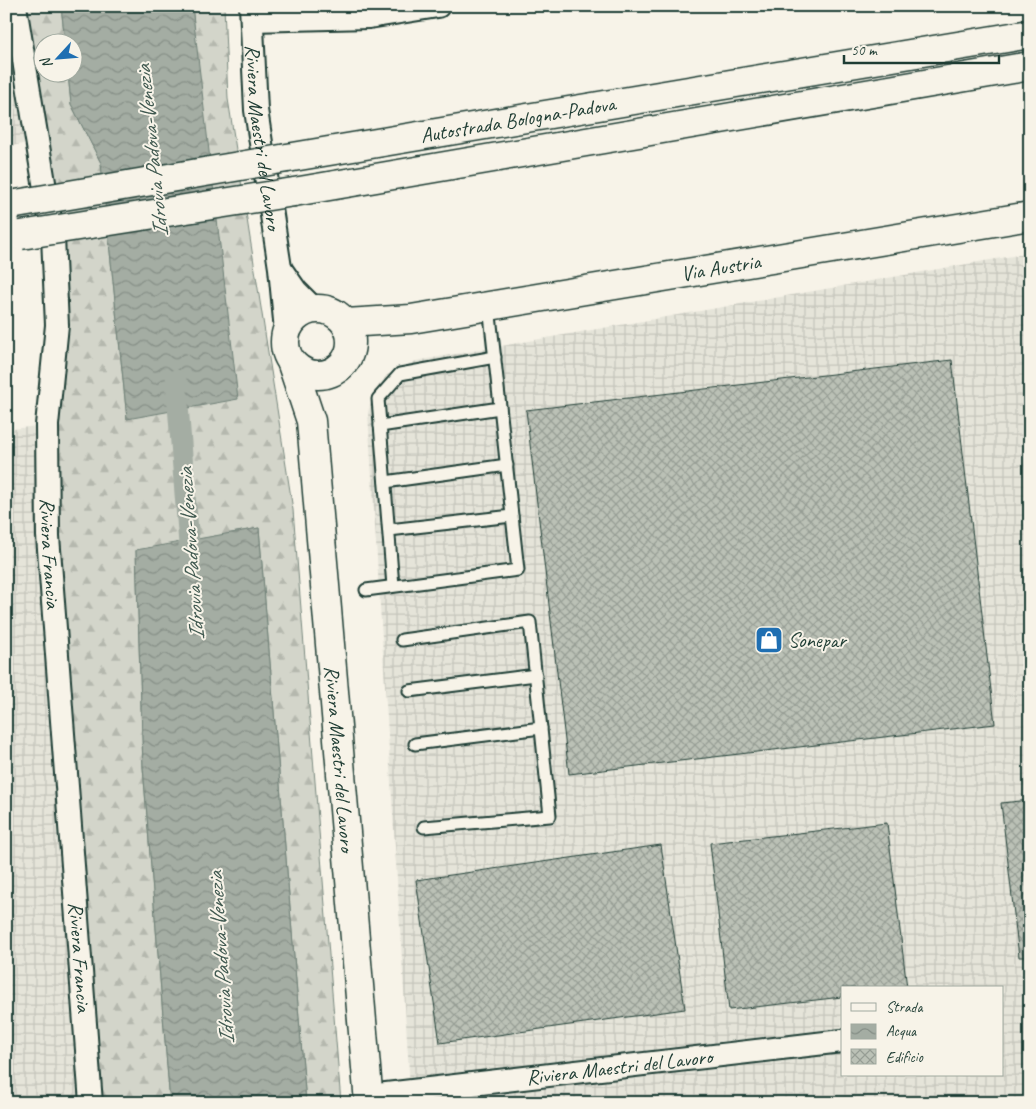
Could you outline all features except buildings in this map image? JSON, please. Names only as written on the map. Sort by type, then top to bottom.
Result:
[{"type":"main road","name":"Autostrada Bologna-Padova","points":[[11,205],[1030,34]]},
{"type":"main road","name":"Autostrada Bologna-Padova","points":[[14,236],[294,192],[1030,66]]},
{"type":"main road","name":"Via Austria","points":[[346,323],[411,319],[1030,216]]},
{"type":"main road","name":"Riviera Maestri del Lavoro","points":[[314,308],[326,309],[337,314],[346,323]]},
{"type":"main road","points":[[286,331],[297,316],[314,308]]},
{"type":"main road","name":"Via Austria","points":[[350,351],[379,332],[411,319]]},
{"type":"main road","points":[[346,323],[351,336],[350,351]]},
{"type":"main road","name":"Riviera Maestri del Lavoro","points":[[286,331],[284,342],[287,354],[311,421],[369,1099]]},
{"type":"main road","name":"Riviera Maestri del Lavoro","points":[[311,421],[318,395],[329,374],[342,365],[350,351]]},
{"type":"main road","points":[[292,364],[309,374],[329,374]]},
{"type":"street","name":"Riviera Francia","points":[[14,6],[53,237],[57,325],[47,426],[48,536],[91,1103]]},
{"type":"street","points":[[252,13],[368,17],[438,6]]},
{"type":"street","name":"Riviera Maestri del Lavoro","points":[[252,13],[256,110],[280,268],[286,331]]},
{"type":"street","name":"Riviera Maestri del Lavoro","points":[[280,268],[296,291],[314,308]]},
{"type":"street","name":"Riviera Maestri del Lavoro","points":[[369,1099],[841,1041]]},
{"type":"lane","points":[[366,590],[518,570],[489,306]]},
{"type":"lane","points":[[393,586],[378,399],[400,374],[495,357]]},
{"type":"lane","points":[[380,426],[500,408]]},
{"type":"lane","points":[[384,482],[506,465]]},
{"type":"lane","points":[[389,530],[512,516]]},
{"type":"lane","points":[[402,640],[530,622],[550,816],[424,827]]},
{"type":"lane","points":[[409,690],[536,675]]},
{"type":"lane","points":[[415,744],[541,728]]},
{"type":"shaded area","points":[[6,6],[42,140],[6,147]]},
{"type":"shaded area","points":[[1030,253],[1030,1103],[411,1103],[368,413],[373,393],[387,375],[416,361]]},
{"type":"shaded area","points":[[44,425],[85,1103],[6,1103],[6,430]]},
{"type":"green space","points":[[15,6],[61,6],[64,32],[32,32],[32,82],[69,82],[71,104],[101,163],[127,419],[201,93],[192,6],[224,6],[228,99],[293,510],[341,1103],[306,1103],[259,528],[136,551],[143,767],[170,1103],[94,1103],[48,536],[57,325]]},
{"type":"water","points":[[61,6],[192,6],[238,399],[127,419],[101,163],[71,104],[69,82],[82,82],[82,32],[64,32]]},
{"type":"water","points":[[259,528],[306,1103],[170,1103],[143,767],[136,550]]},
{"type":"waterway","name":"Idrovia Padova-Venezia","points":[[176,380],[191,569]]},
{"type":"place","name":"Sonepar","points":[[769,640]]}]
